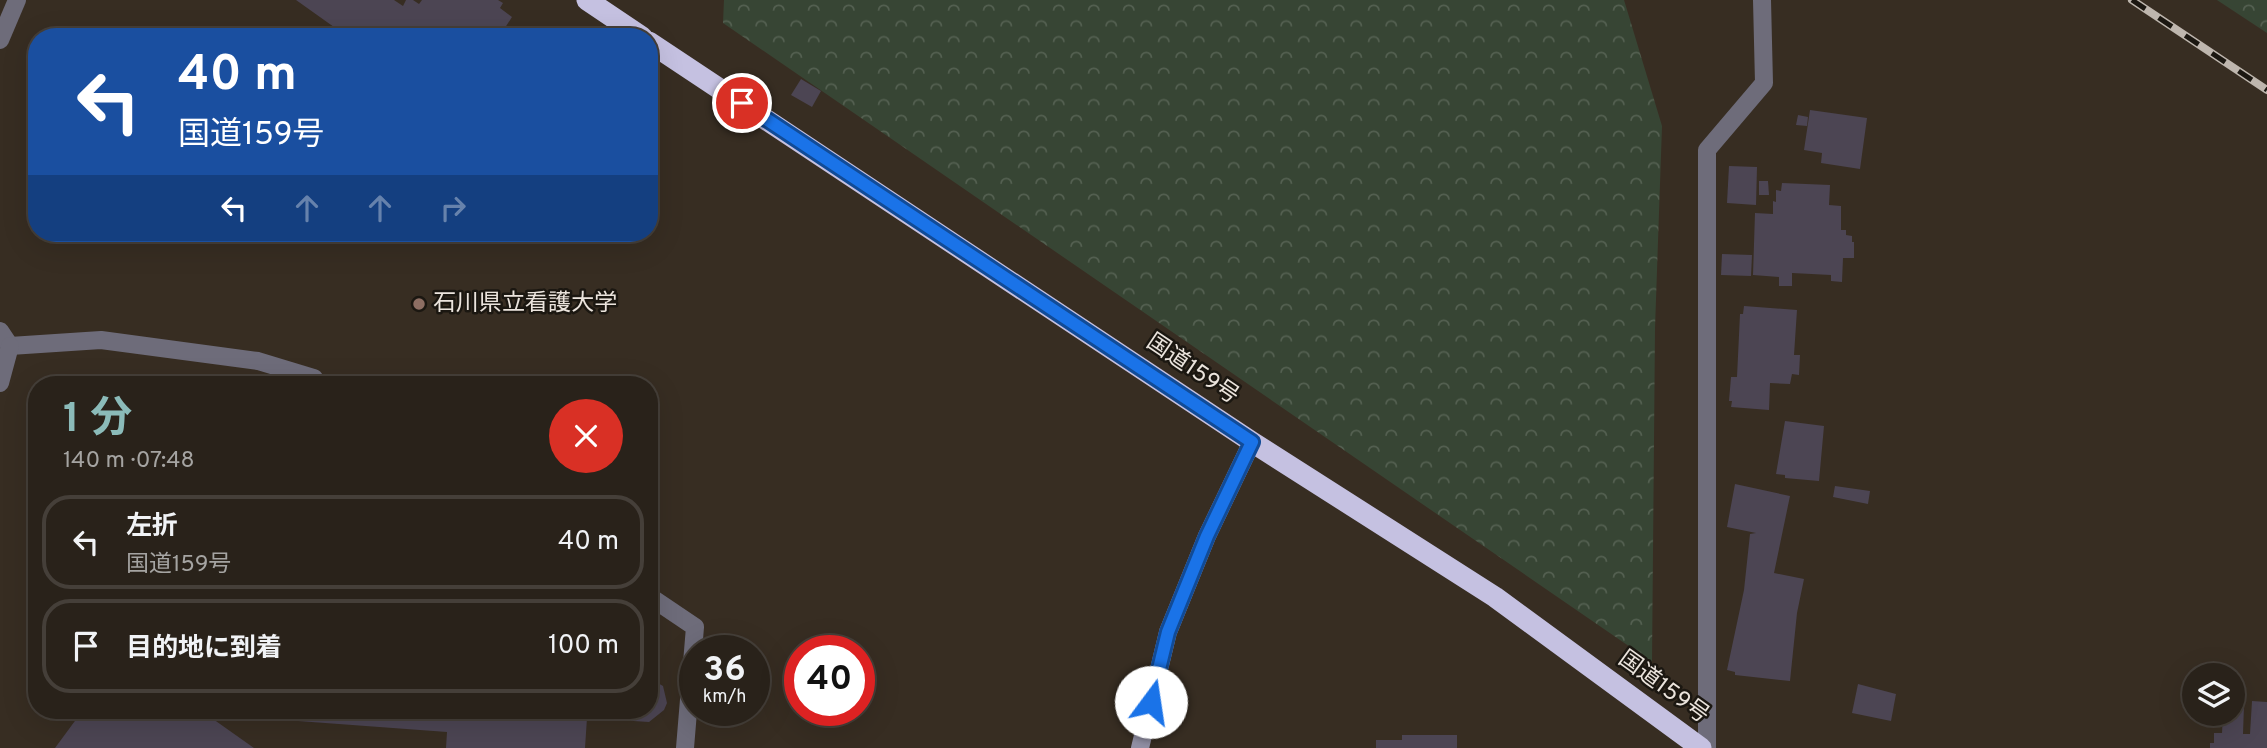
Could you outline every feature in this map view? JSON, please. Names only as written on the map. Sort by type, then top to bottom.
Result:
[{"type":"highway","points":[[587,0],[629,28]]},
{"type":"highway","name":"国道159号","points":[[658,48],[1252,442],[1494,597],[1701,748]]},
{"type":"street","points":[[0,40],[17,0]]},
{"type":"street","points":[[1707,748],[1707,150],[1764,83],[1762,0]]},
{"type":"street","points":[[0,383],[5,339],[101,340],[258,360],[308,376]]},
{"type":"street","points":[[1140,748],[1168,632],[1207,536],[1252,442]]},
{"type":"street","points":[[658,602],[695,627],[685,748]]},
{"type":"green space","points":[[724,0],[1624,0],[1662,126],[1655,328],[1652,662],[723,23]]},
{"type":"green space","points":[[2217,0],[2267,0],[2267,33]]},
{"type":"building","points":[[296,0],[394,0],[403,6],[406,0],[419,4],[422,0],[498,0],[503,3],[500,8],[512,17],[505,28],[335,28]]},
{"type":"building","points":[[801,79],[821,91],[812,107],[791,95]]},
{"type":"building","points":[[1810,110],[1867,118],[1860,169],[1821,163],[1822,153],[1804,150]]},
{"type":"building","points":[[1798,115],[1808,117],[1807,126],[1796,125]]},
{"type":"building","points":[[1729,166],[1757,167],[1756,205],[1727,203]]},
{"type":"building","points":[[1759,181],[1768,181],[1769,195],[1759,195]]},
{"type":"building","points":[[1782,183],[1830,185],[1829,205],[1841,206],[1841,230],[1846,230],[1846,235],[1852,236],[1854,242],[1854,258],[1843,258],[1842,282],[1831,281],[1831,275],[1792,273],[1792,286],[1779,286],[1779,277],[1753,275],[1755,213],[1773,214],[1776,190],[1781,191]]},
{"type":"building","points":[[1722,254],[1752,255],[1751,276],[1721,275]]},
{"type":"building","points":[[1744,306],[1797,310],[1794,355],[1800,355],[1799,375],[1792,374],[1790,384],[1770,383],[1769,410],[1731,407],[1732,401],[1729,401],[1731,377],[1737,377],[1740,314],[1743,314]]},
{"type":"building","points":[[1785,421],[1824,426],[1819,481],[1785,478],[1785,475],[1776,474]]},
{"type":"building","points":[[1735,484],[1790,496],[1774,573],[1804,579],[1797,613],[1790,681],[1735,675],[1735,672],[1727,670],[1744,590],[1750,534],[1756,533],[1727,527]]},
{"type":"building","points":[[1835,486],[1870,491],[1868,504],[1833,497]]},
{"type":"building","points":[[658,683],[663,686],[667,703],[658,715]]},
{"type":"building","points":[[1858,684],[1896,694],[1891,721],[1852,713]]},
{"type":"building","points":[[2252,701],[2267,702],[2267,748],[2210,748],[2210,743],[2214,743],[2214,733],[2222,733],[2222,726],[2243,726],[2243,734],[2250,734]]},
{"type":"building","points":[[76,719],[213,719],[254,748],[55,748]]},
{"type":"building","points":[[270,719],[587,719],[585,748],[446,748],[447,732]]},
{"type":"building","points":[[602,719],[653,719],[649,722]]},
{"type":"building","points":[[1402,735],[1457,735],[1457,748],[1376,748],[1376,740],[1402,740]]},
{"type":"railway","points":[[2132,0],[2267,90]]},
{"type":"place","name":"石川県立看護大学","points":[[419,304]]},
{"type":"route","points":[[742,103],[1252,442],[1207,536],[1168,632],[1151,702]]}]
